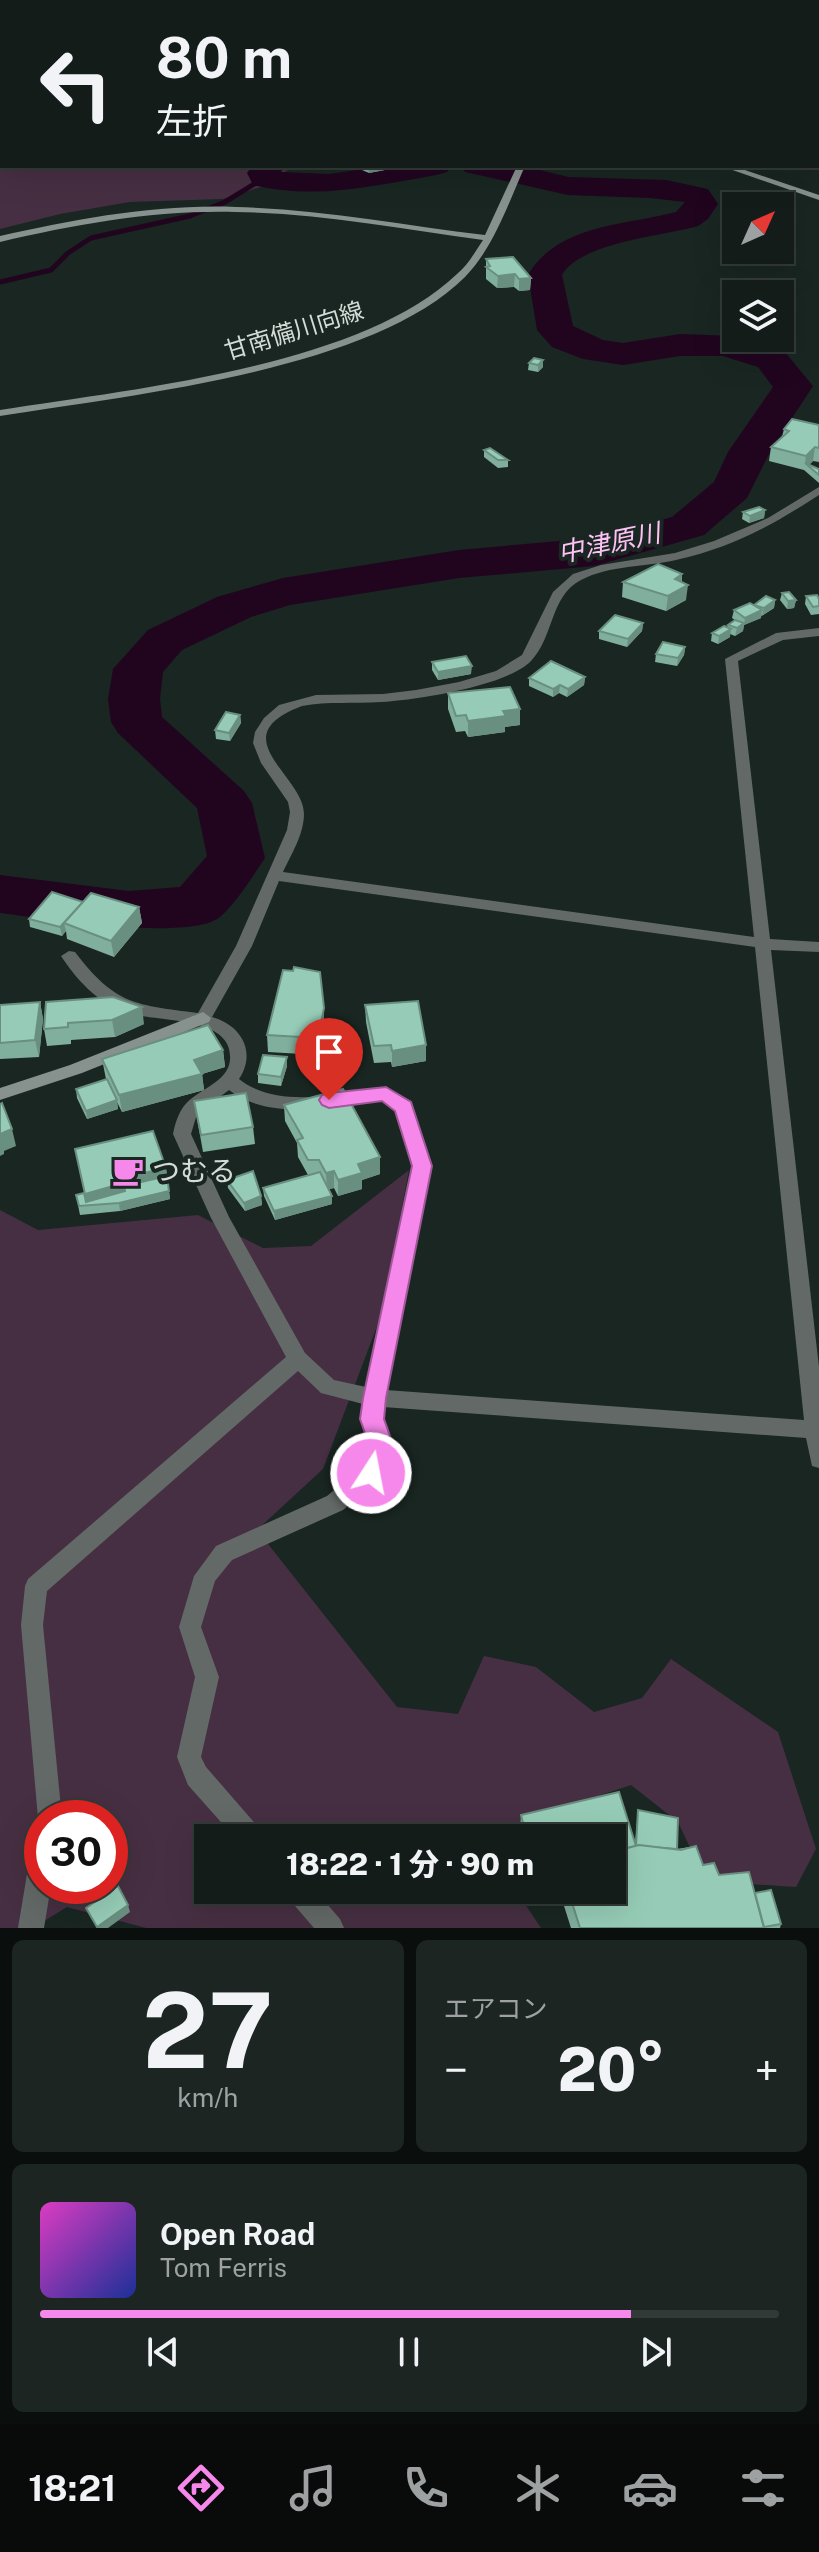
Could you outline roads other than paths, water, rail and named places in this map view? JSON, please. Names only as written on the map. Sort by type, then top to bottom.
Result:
[{"type":"main road","name":"甘南備川向線","points":[[0,413],[261,366],[342,341],[390,322],[428,301],[461,276],[488,238],[521,168]]},
{"type":"main road","points":[[731,168],[819,198]]},
{"type":"main road","points":[[0,239],[87,220],[178,210],[234,209],[295,213],[488,238]]},
{"type":"main road","points":[[0,1094],[76,1069],[203,1018]]},
{"type":"street","points":[[203,1018],[244,946],[294,830],[297,812],[293,797],[260,748],[262,732],[273,717],[296,704],[323,698],[361,700],[395,697],[489,678],[514,669],[528,657],[563,586],[575,578],[680,555],[786,513],[819,490]]},
{"type":"street","points":[[819,632],[780,636],[731,659],[819,1459]]},
{"type":"street","points":[[275,876],[762,943],[819,947]]},
{"type":"street","points":[[69,956],[90,984],[131,1009],[156,1016],[203,1018],[220,1023],[231,1033],[238,1049],[235,1071],[187,1112],[182,1134],[220,1218],[298,1359],[328,1387],[374,1398],[816,1430]]},
{"type":"street","points":[[228,1080],[248,1094],[273,1100],[329,1100],[386,1094],[404,1108],[422,1166],[374,1398],[372,1419],[383,1450],[371,1473],[335,1503],[224,1553],[205,1576],[190,1627],[207,1677],[189,1757],[197,1776],[239,1824]]},
{"type":"street","points":[[48,1800],[32,1625],[36,1586],[298,1359]]},
{"type":"street","points":[[31,1928],[35,1904]]},
{"type":"street","points":[[310,1904],[331,1928]]},
{"type":"waterway","name":"中津原川","points":[[268,168],[262,173],[264,178],[307,184],[329,184],[425,168]]},
{"type":"waterway","name":"中津原川","points":[[0,894],[129,910],[197,905],[236,858],[224,803],[137,722],[134,699],[138,669],[165,640],[234,607],[283,592],[459,564],[594,552],[688,526],[732,489],[749,452],[793,386],[771,359],[726,345],[680,345],[623,354],[596,351],[565,339],[555,330],[545,275],[553,262],[566,251],[585,243],[687,219],[702,204],[697,196],[666,190],[568,186],[491,168]]},
{"type":"waterway","points":[[0,282],[51,270],[68,253],[91,238],[190,216],[225,202],[264,178]]},
{"type":"place","name":"つむる","points":[[128,1171]]}]
